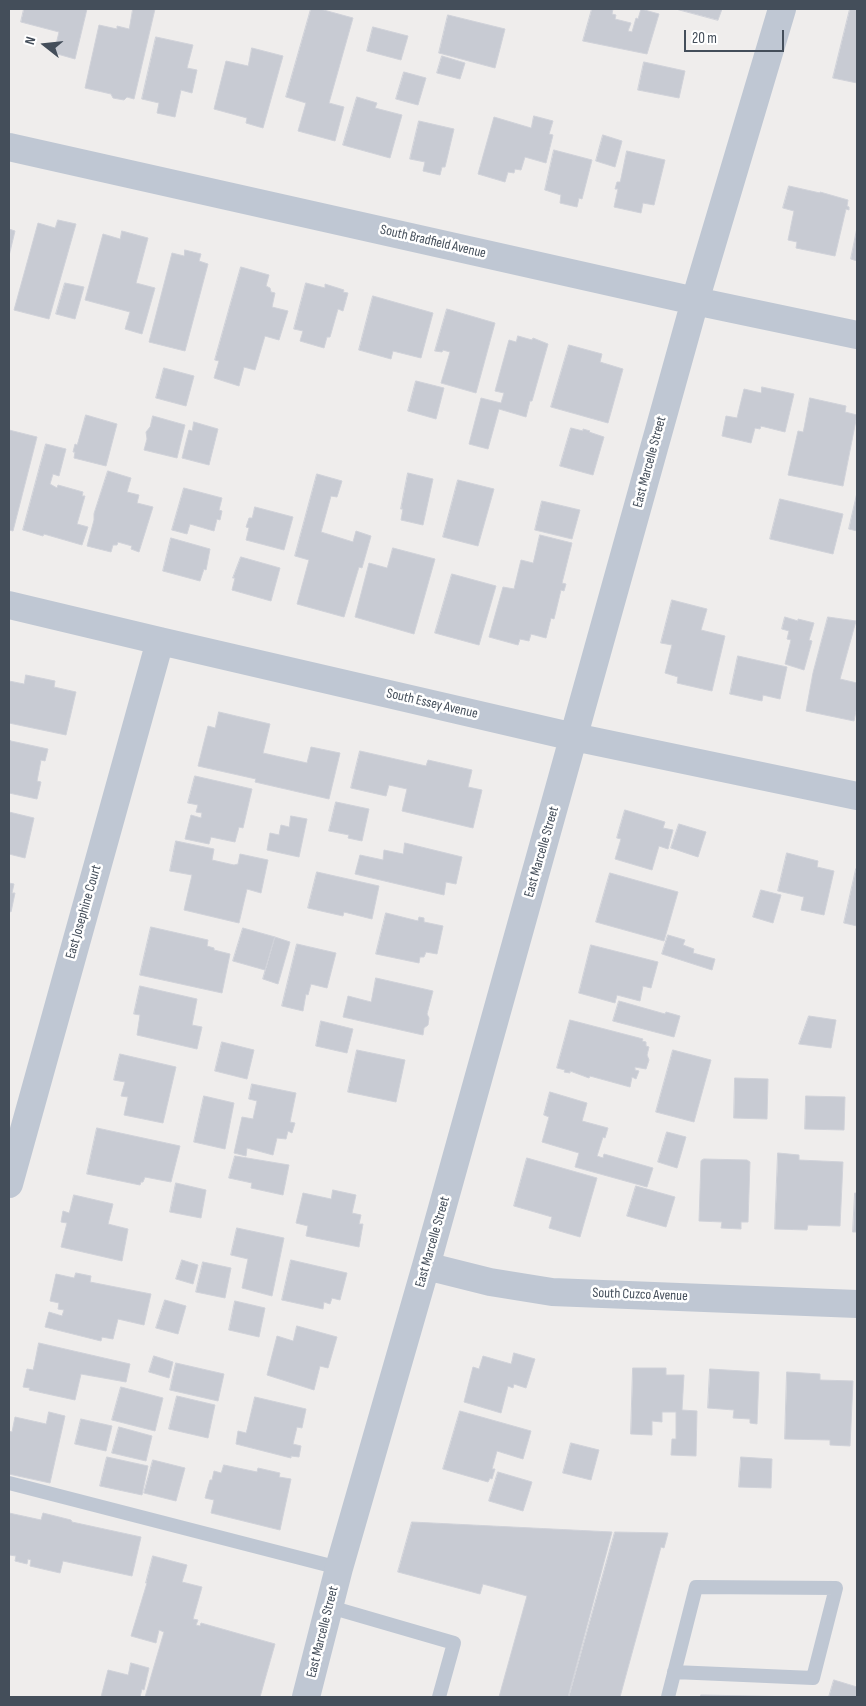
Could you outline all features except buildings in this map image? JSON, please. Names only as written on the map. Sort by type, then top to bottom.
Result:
[{"type":"street","name":"East Marcelle Street","points":[[306,1697],[340,1568],[695,301],[782,9]]},
{"type":"street","name":"South Bradfield Avenue","points":[[9,147],[695,301],[857,335]]},
{"type":"street","name":"South Essey Avenue","points":[[9,604],[574,737],[857,796]]},
{"type":"street","name":"East Josephine Court","points":[[9,1184],[160,641]]},
{"type":"street","name":"South Cuzco Avenue","points":[[426,1266],[490,1282],[552,1292],[857,1304]]},
{"type":"lane","points":[[9,1483],[340,1568]]},
{"type":"lane","points":[[668,1697],[674,1672],[696,1587],[836,1588],[813,1678],[674,1672]]},
{"type":"lane","points":[[330,1607],[454,1643],[439,1697]]}]
